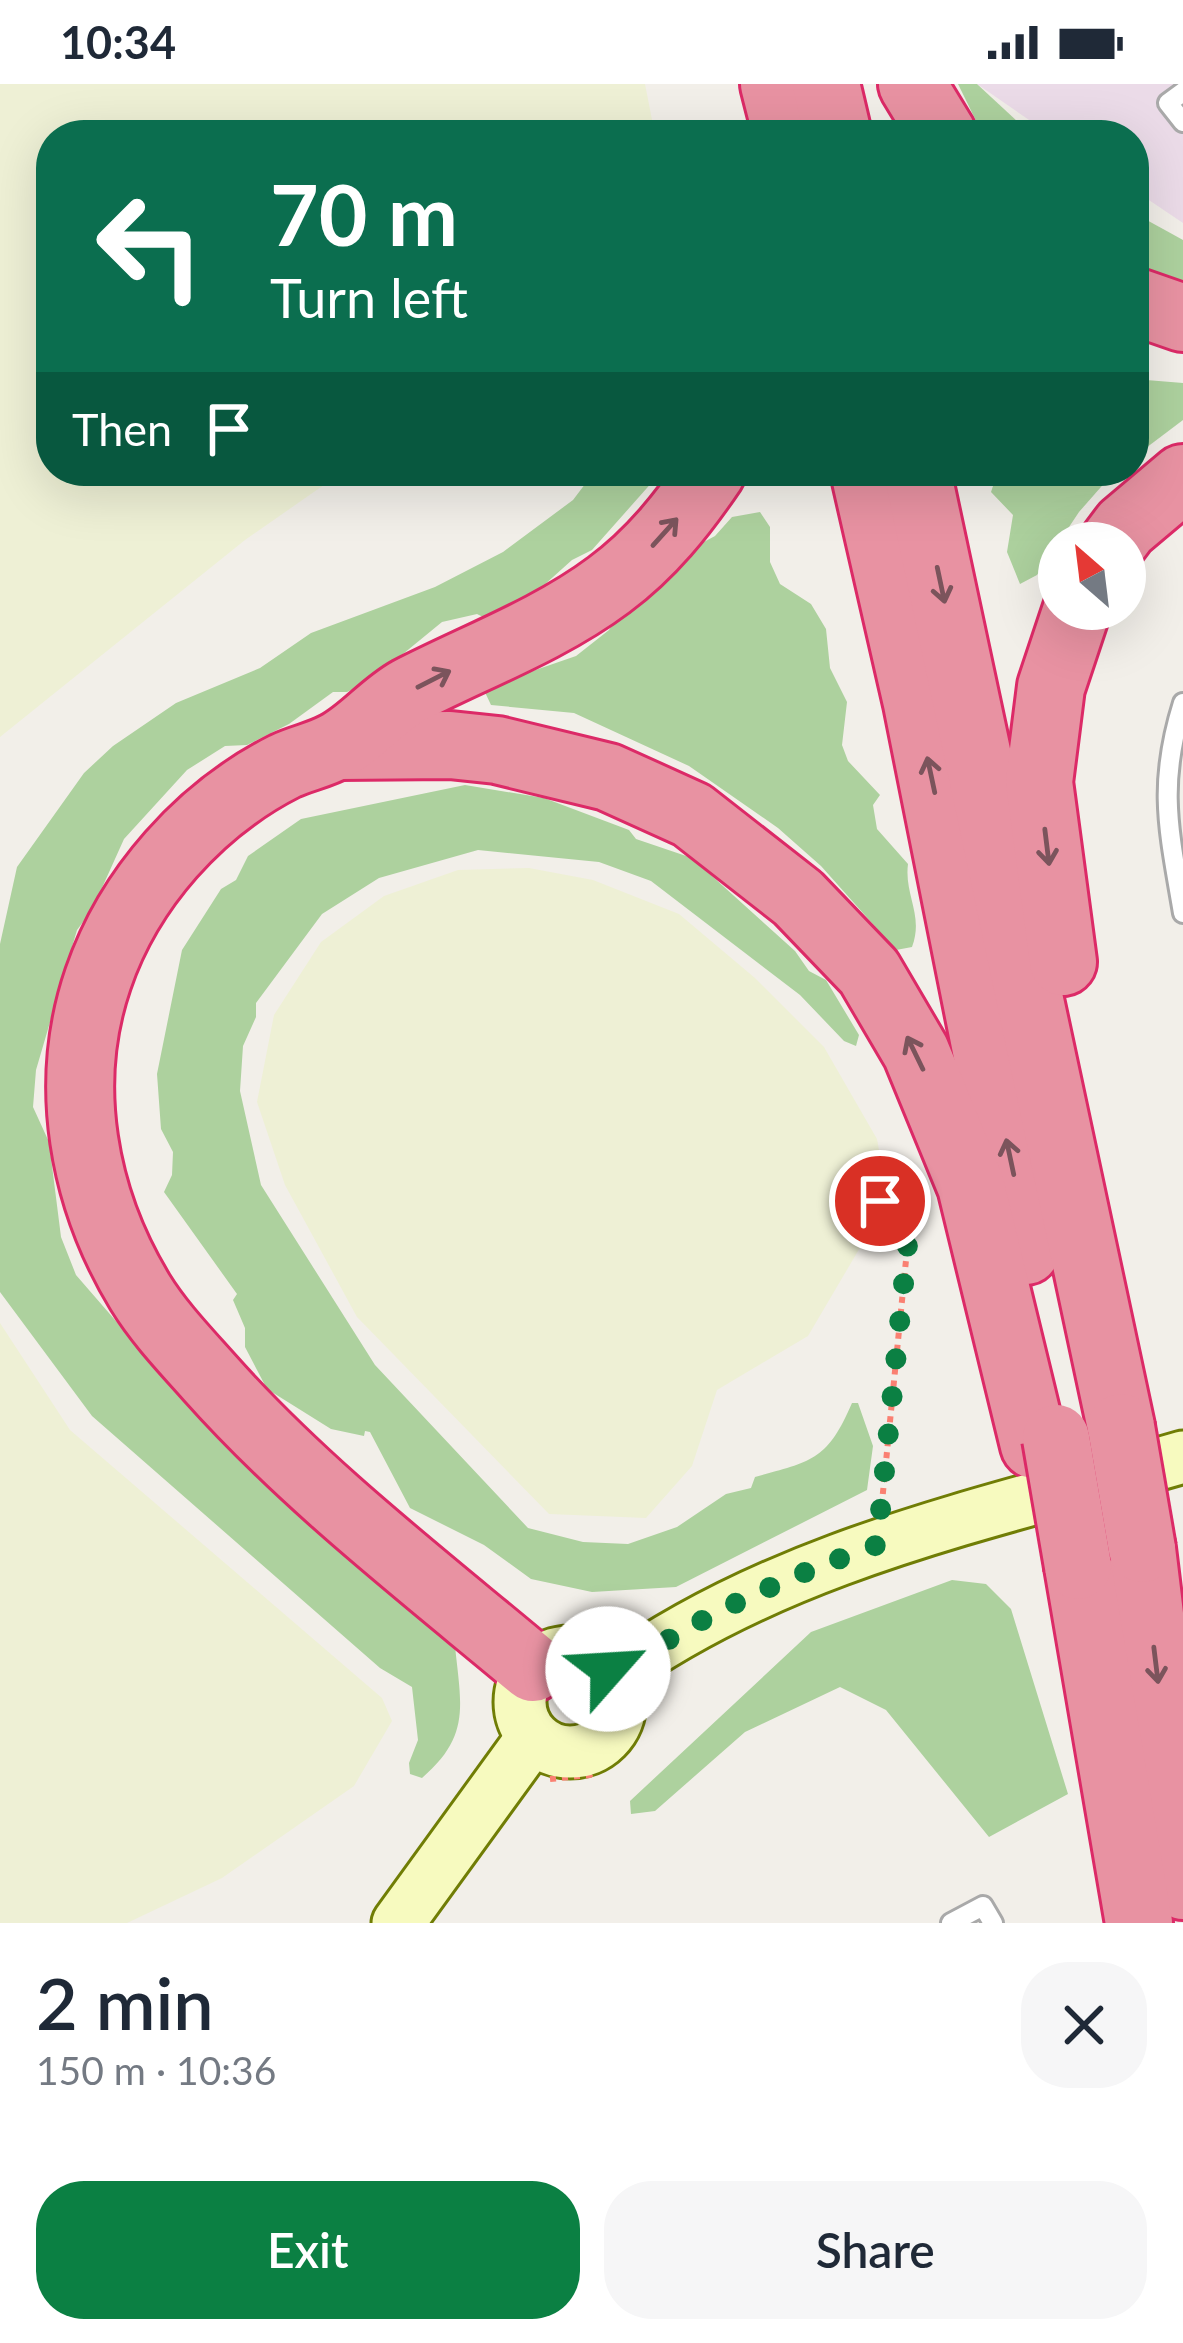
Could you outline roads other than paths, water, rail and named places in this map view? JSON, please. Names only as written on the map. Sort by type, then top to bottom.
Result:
[{"type":"highway","points":[[735,84],[741,120]]},
{"type":"highway","points":[[775,84],[783,120]]},
{"type":"highway","points":[[826,84],[834,120]]},
{"type":"highway","points":[[912,84],[934,120]]},
{"type":"highway","points":[[1149,306],[1183,318]]},
{"type":"highway","points":[[1131,522],[1183,478]]},
{"type":"highway","points":[[533,1668],[358,1522],[245,1417],[140,1293],[106,1225],[90,1178],[82,1131],[80,1061],[88,1006],[108,950],[138,895],[175,849],[230,800],[286,766],[338,746],[402,695],[562,615],[609,585],[659,541],[701,486]]},
{"type":"highway","points":[[867,486],[1014,1176],[1045,1442],[1137,1923]]},
{"type":"highway","points":[[920,486],[1121,1426],[1142,1549],[1183,1886]]},
{"type":"highway","points":[[1070,630],[1052,688],[1039,782],[1056,924],[1134,1372],[1121,1426]]},
{"type":"highway","points":[[338,746],[497,750],[608,777],[692,815],[798,898],[869,972],[916,1052],[970,1186],[1045,1442]]},
{"type":"street","points":[[398,1923],[538,1758],[575,1753],[604,1740],[620,1712],[620,1696],[689,1624],[776,1582],[877,1545],[1183,1457]]},
{"type":"street","points":[[538,1758],[520,1709],[520,1694],[533,1668],[544,1659],[571,1652],[598,1660],[631,1684]]},
{"type":"lane","points":[[1183,92],[1168,103],[1183,122]]},
{"type":"lane","points":[[1183,703],[1166,777],[1165,807],[1183,913]]},
{"type":"lane","points":[[951,1923],[983,1906],[993,1923]]}]
